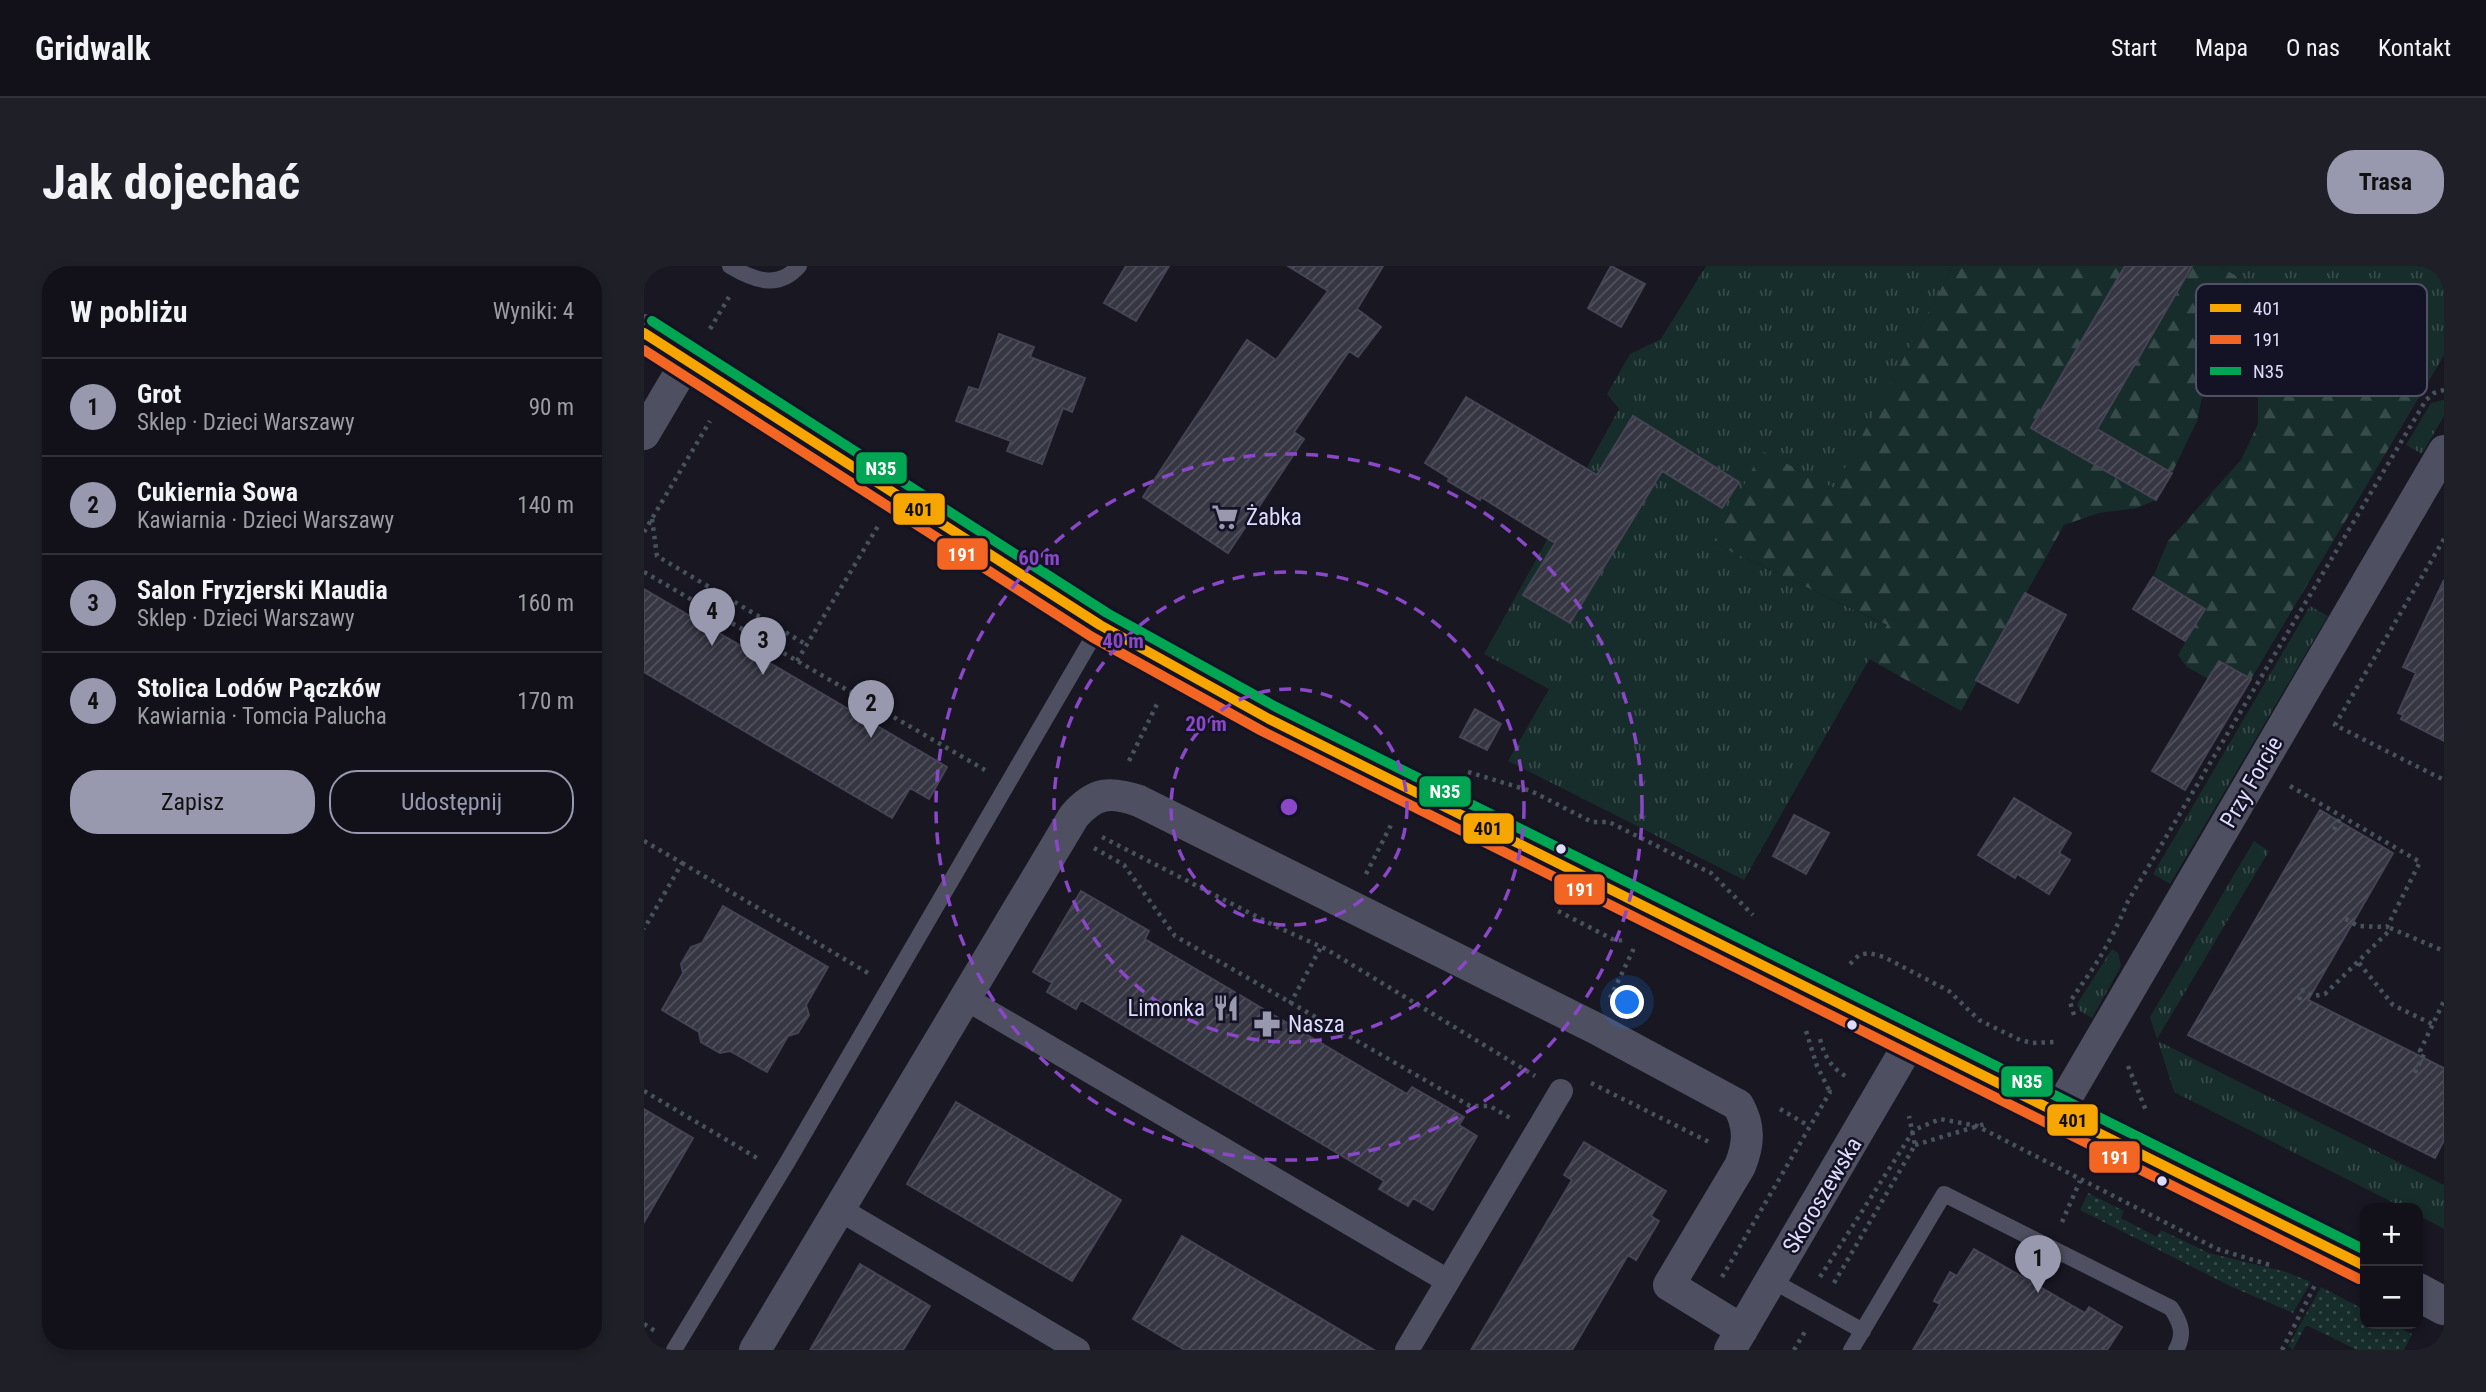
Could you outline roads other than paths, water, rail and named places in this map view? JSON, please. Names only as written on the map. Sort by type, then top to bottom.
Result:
[{"type":"street","points":[[644,333],[1100,625],[1269,719],[2360,1264]]},
{"type":"street","points":[[644,434],[687,361]]},
{"type":"street","name":"Przy Forcie","points":[[2051,1109],[2077,1051],[2444,451]]},
{"type":"street","points":[[755,1350],[1074,816],[1084,804],[1096,797],[1115,794],[1139,801],[1570,1016],[1738,1105],[1746,1119],[1746,1151],[1740,1166],[1669,1285],[1705,1307],[1736,1340]]},
{"type":"street","points":[[965,998],[1448,1281]]},
{"type":"street","name":"Skoroszewska","points":[[1736,1340],[1912,1040]]},
{"type":"street","points":[[1408,1350],[1561,1091]]},
{"type":"street","points":[[839,1209],[1078,1350]]},
{"type":"street","points":[[2423,1295],[2444,1306]]},
{"type":"lane","points":[[730,266],[762,281],[787,277],[799,266]]},
{"type":"lane","points":[[674,1350],[788,1161],[1100,625]]},
{"type":"lane","points":[[1851,1350],[1944,1194],[2171,1308],[2182,1331],[2176,1350]]},
{"type":"lane","points":[[1771,1280],[1863,1331]]},
{"type":"place","name":"Żabka","points":[[1225,517]]},
{"type":"place","name":"Stolica Lodów Pączków","points":[[712,646]]},
{"type":"place","name":"Salon Fryzjerski Klaudia","points":[[763,675]]},
{"type":"place","name":"Cukiernia Sowa","points":[[871,738]]},
{"type":"place","name":"Limonka","points":[[1226,1008]]},
{"type":"place","name":"Nasza","points":[[1267,1024]]},
{"type":"place","name":"Grot","points":[[2038,1293]]}]
